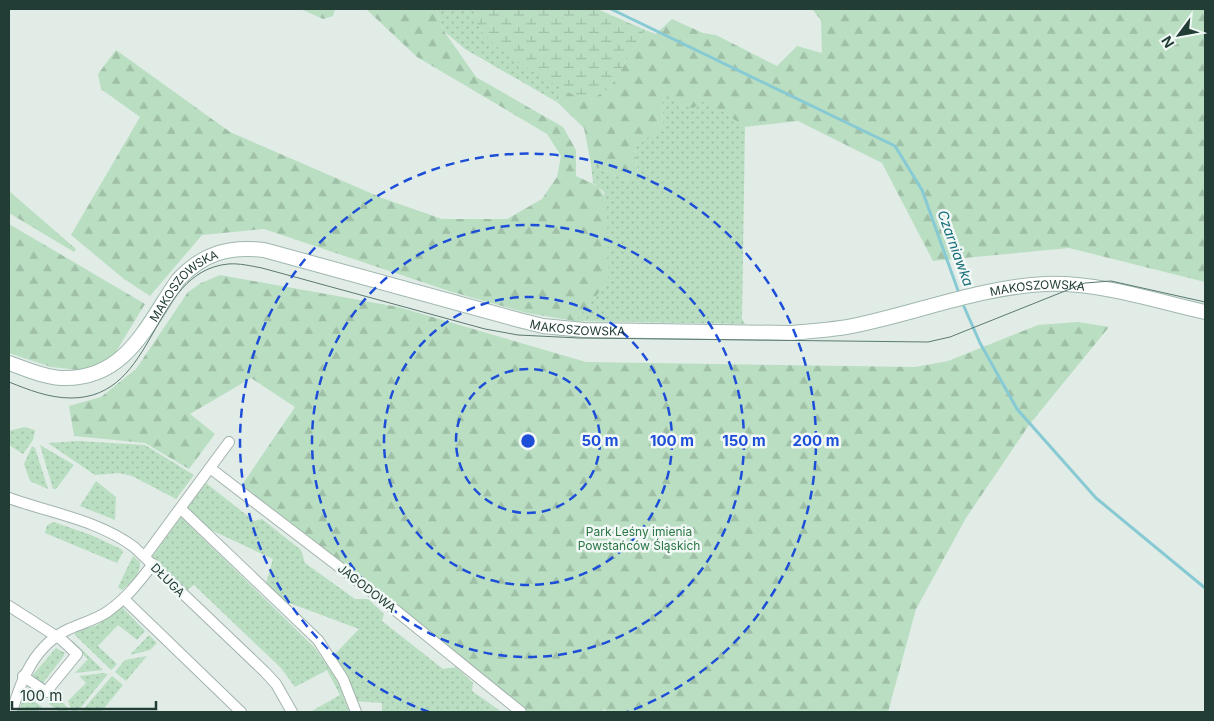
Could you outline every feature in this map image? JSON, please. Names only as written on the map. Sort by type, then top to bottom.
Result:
[{"type":"main road","name":"MAKOSZOWSKA","points":[[9,363],[60,378],[92,374],[108,367],[131,350],[178,280],[188,270],[200,259],[232,248],[264,250],[519,320],[564,328],[789,332],[820,330],[854,326],[970,297],[1027,286],[1066,284],[1109,290],[1205,312]]},
{"type":"street","points":[[145,556],[229,442]]},
{"type":"street","name":"JAGODOWA","points":[[210,468],[389,605],[520,712]]},
{"type":"street","name":"DŁUGA","points":[[9,498],[108,531],[127,541],[266,672],[276,684],[292,712]]},
{"type":"street","points":[[181,509],[318,640],[344,679],[356,712]]},
{"type":"street","points":[[12,712],[23,676],[36,657],[55,637],[95,619],[124,599],[152,564]]},
{"type":"street","points":[[124,599],[241,712]]},
{"type":"street","points":[[9,606],[62,640],[77,654],[46,692],[23,676]]},
{"type":"green space","points":[[301,9],[335,9],[333,16],[323,19]]},
{"type":"green space","points":[[366,9],[436,9],[444,31],[476,77],[563,127],[576,150],[576,176],[592,183],[599,189],[607,204],[608,282],[575,321],[527,313],[449,291],[264,229],[202,235],[150,296],[124,279],[71,235],[140,117],[101,89],[98,74],[116,50],[230,132],[382,198],[442,219],[507,219],[542,199],[557,177],[561,156],[547,134],[417,57]]},
{"type":"green space","points":[[436,9],[597,9],[645,30],[587,101],[563,90],[557,102],[465,49],[444,31]]},
{"type":"green space","points":[[473,9],[597,9],[645,30],[609,89],[587,101],[546,80],[500,49],[481,31]]},
{"type":"green space","points":[[812,9],[1205,9],[1205,282],[1069,248],[933,261],[882,163],[798,121],[745,127],[706,100],[693,108],[682,106],[674,94],[662,97],[663,125],[635,147],[638,174],[630,182],[591,164],[584,128],[557,102],[563,90],[587,101],[609,89],[645,30],[656,34],[672,19],[703,33],[716,35],[777,66],[797,46],[822,53],[821,20]]},
{"type":"green space","points":[[675,94],[705,99],[745,127],[742,319],[745,324],[575,321],[608,282],[604,192],[593,183],[591,164],[630,182],[638,174],[635,147],[663,125],[662,96]]},
{"type":"green space","points":[[9,191],[76,249],[74,252],[9,213]]},
{"type":"green space","points":[[9,224],[145,304],[114,355],[93,367],[79,370],[51,367],[9,353]]},
{"type":"green space","name":"Park Leśny imienia Powstańców Śląskich","points":[[220,275],[398,307],[586,362],[915,367],[948,361],[1038,325],[1078,322],[1109,327],[1029,425],[966,518],[916,609],[888,712],[608,712],[604,709],[602,712],[527,712],[242,485],[295,407],[251,378],[190,414],[215,434],[189,469],[145,443],[74,436],[69,406],[101,397],[136,369],[188,292],[201,283]]},
{"type":"green space","points":[[24,427],[35,430],[33,440],[23,454],[9,445],[9,431]]},
{"type":"green space","points":[[78,441],[145,445],[194,475],[176,499],[132,476],[119,473],[95,475],[48,443]]},
{"type":"green space","points":[[40,445],[74,465],[56,489],[53,489]]},
{"type":"green space","points":[[32,446],[35,448],[48,489],[30,481],[24,464]]},
{"type":"green space","points":[[96,481],[116,497],[115,520],[80,506]]},
{"type":"green space","points":[[206,483],[254,521],[262,519],[301,550],[305,563],[355,599],[368,599],[384,614],[382,621],[443,669],[456,667],[473,683],[472,691],[502,712],[382,712],[382,703],[353,701],[333,656],[359,629],[276,598],[265,587],[273,559],[198,524],[186,510]]},
{"type":"green space","points":[[181,517],[315,648],[337,680],[349,712],[310,712],[340,695],[327,670],[295,687],[281,668],[194,585],[186,591],[152,557]]},
{"type":"green space","points":[[54,522],[91,535],[121,549],[123,552],[117,563],[45,533],[47,525]]},
{"type":"green space","points":[[133,556],[140,562],[139,570],[132,581],[122,590],[118,587]]},
{"type":"green space","points":[[122,607],[145,631],[137,640],[118,625],[98,646],[117,664],[111,670],[75,635],[75,632],[97,625]]},
{"type":"green space","points":[[149,635],[157,643],[150,650],[130,655]]},
{"type":"green space","points":[[73,641],[103,670],[75,673],[88,659],[70,643]]},
{"type":"green space","points":[[56,648],[65,653],[43,683],[32,676]]},
{"type":"green space","points":[[147,656],[126,681],[115,672],[125,660]]},
{"type":"green space","points":[[108,674],[77,712],[72,712],[68,701],[86,683],[79,676]]},
{"type":"green space","points":[[112,676],[123,685],[101,712],[81,712]]},
{"type":"green space","points":[[22,692],[42,707],[37,712],[20,712]]},
{"type":"green space","points":[[50,697],[57,697],[67,707],[68,712],[60,712],[49,704]]},
{"type":"waterway","name":"Czarniawka","points":[[611,9],[895,146],[922,190],[960,296]]},
{"type":"waterway","name":"Czarniawka","points":[[962,302],[980,343],[1017,409],[1096,498],[1205,588]]},
{"type":"tram line","points":[[9,382],[39,393],[63,398],[99,393],[121,378],[138,358],[182,288],[202,272],[228,264],[241,264],[262,268],[485,329],[518,335],[579,338],[928,342],[950,337],[1085,283],[1111,281],[1205,302]]}]
